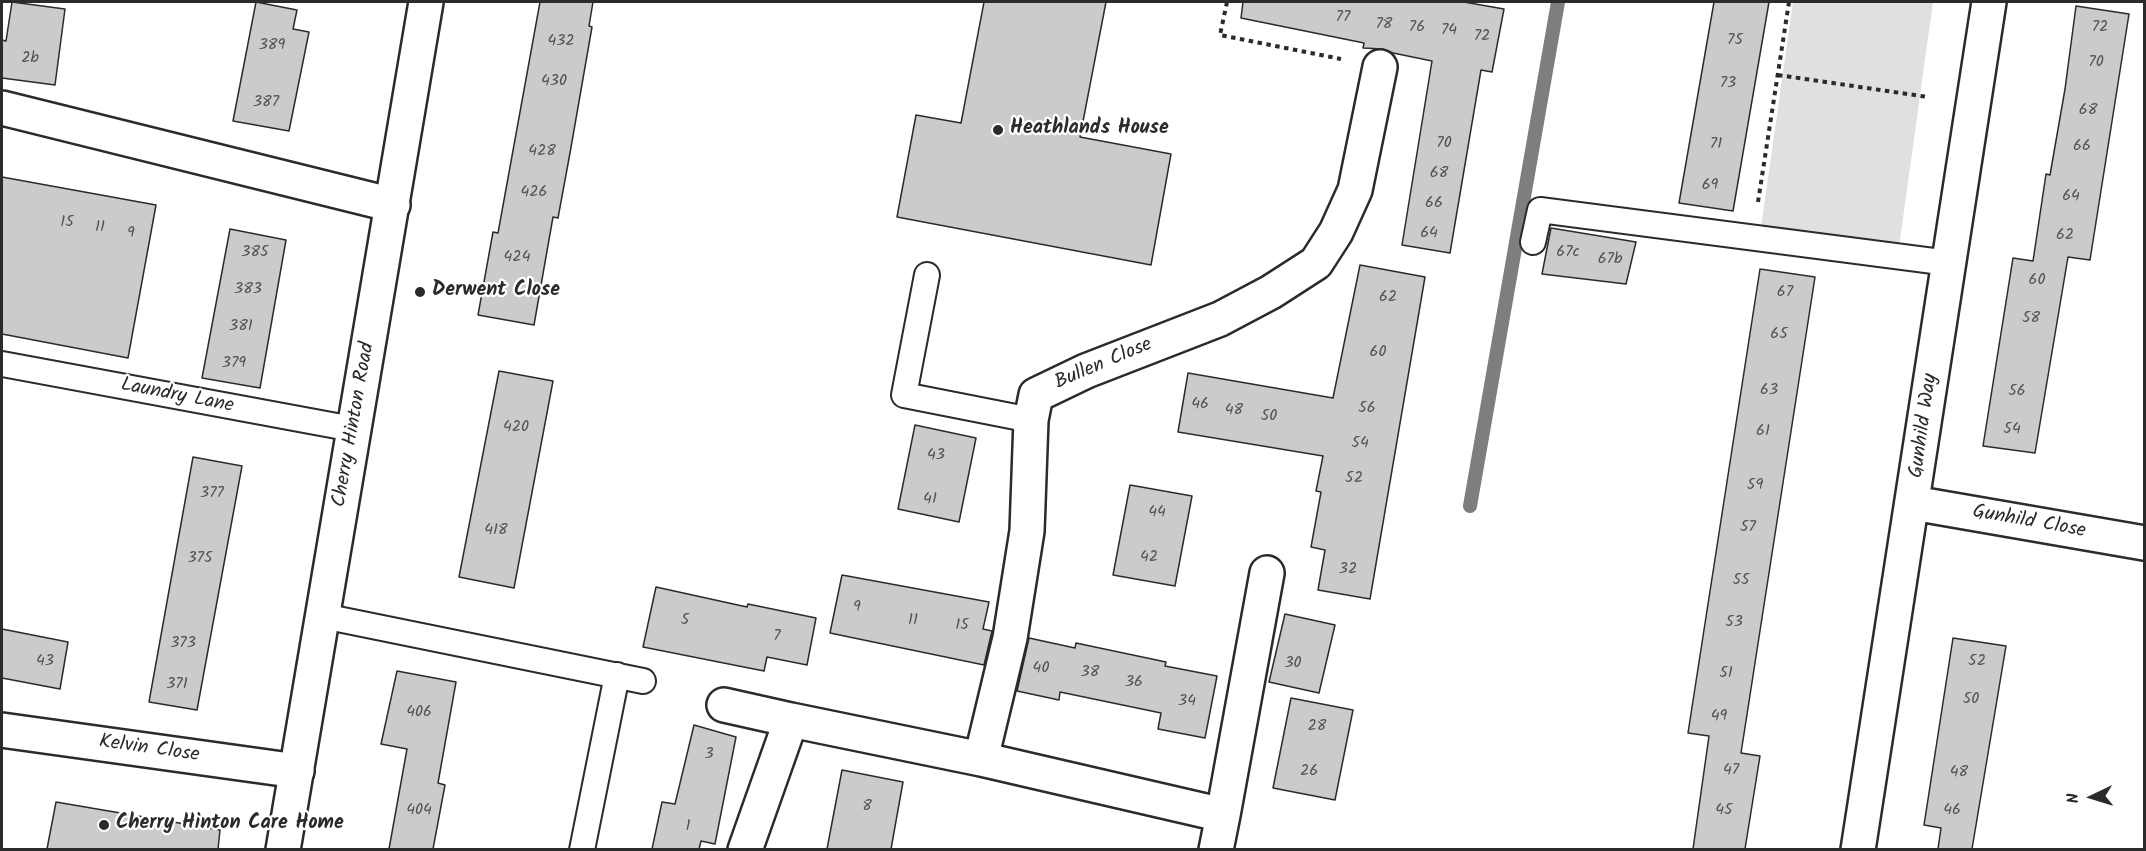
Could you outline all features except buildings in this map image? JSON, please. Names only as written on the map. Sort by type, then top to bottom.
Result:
[{"type":"street","name":"Cherry Hinton Road","points":[[283,849],[426,2]]},
{"type":"street","name":"Gunhild Way","points":[[1858,849],[1989,2]]},
{"type":"street","name":"Bullen Close","points":[[981,759],[1010,638],[1027,531],[1031,420],[1036,394],[1086,371],[1220,319],[1271,292],[1316,263],[1336,232],[1355,190],[1380,67]]},
{"type":"street","points":[[2,108],[393,205]]},
{"type":"street","name":"Gunhild Close","points":[[1913,502],[2145,543]]},
{"type":"street","points":[[1216,849],[1267,573]]},
{"type":"street","points":[[724,705],[981,759],[1223,815]]},
{"type":"street","points":[[745,849],[791,720]]},
{"type":"street","name":"Kelvin Close","points":[[2,730],[297,771]]},
{"type":"lane","points":[[1533,242],[1540,210],[1949,263]]},
{"type":"lane","points":[[927,275],[904,395],[1031,420]]},
{"type":"lane","name":"Laundry Lane","points":[[2,364],[353,429]]},
{"type":"lane","points":[[323,616],[643,681]]},
{"type":"lane","points":[[582,849],[617,675]]},
{"type":"path","points":[[1227,2],[1220,35],[1380,67]]},
{"type":"path","points":[[1756,211],[1789,2]]},
{"type":"path","points":[[1778,75],[1928,97]]},
{"type":"shaded area","points":[[1793,2],[1933,2],[1898,254],[1760,234]]},
{"type":"waterway","points":[[1470,506],[1558,2]]},
{"type":"place","name":"Heathlands House","points":[[998,130]]},
{"type":"place","name":"Derwent Close","points":[[420,292]]},
{"type":"place","name":"Cherry Hinton Care Home","points":[[104,825]]}]
